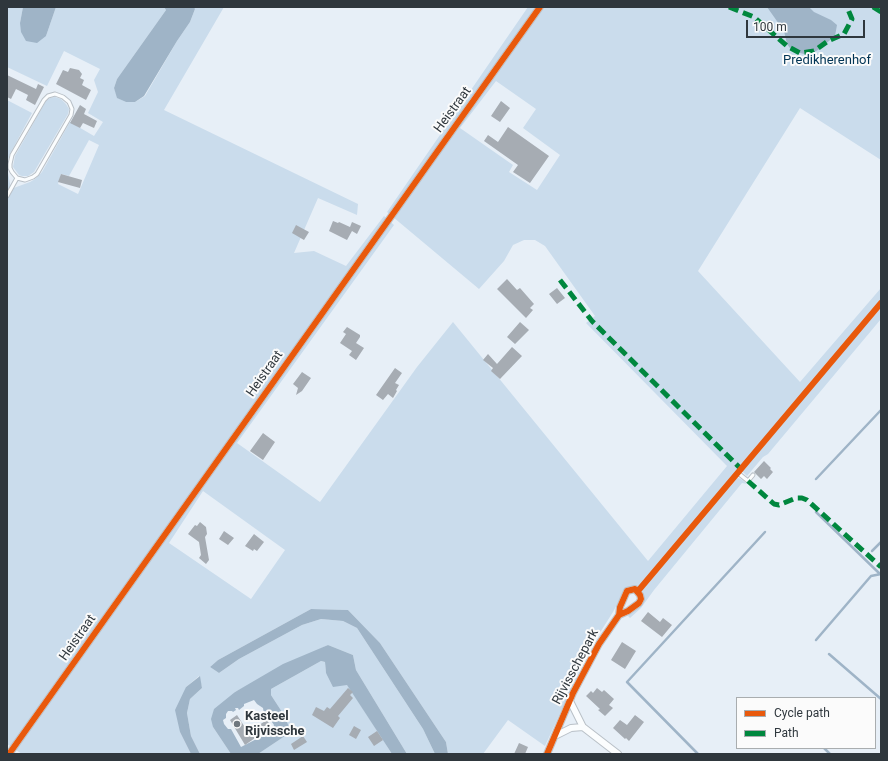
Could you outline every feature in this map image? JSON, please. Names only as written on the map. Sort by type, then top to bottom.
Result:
[{"type":"street","name":"Heistraat","points":[[8,754],[540,7]]},
{"type":"street","name":"Rijvisschepark","points":[[547,754],[572,693],[606,633],[619,615]]},
{"type":"street","name":"Rijvisschepark","points":[[570,701],[583,727],[618,754]]},
{"type":"street","points":[[555,736],[571,728],[583,727]]},
{"type":"lane","points":[[52,94],[63,97],[69,102],[72,109],[63,129],[36,174],[25,180],[17,178],[10,168],[12,155],[46,97],[52,94]]},
{"type":"lane","points":[[7,196],[17,178]]},
{"type":"lane","points":[[738,473],[748,481],[753,475]]},
{"type":"green space","name":"Predikherenhof","points":[[7,7],[23,7],[20,23],[46,36],[56,7],[164,7],[166,10],[117,79],[114,88],[118,98],[126,102],[135,102],[145,96],[177,41],[190,22],[195,9],[194,7],[224,7],[164,110],[358,204],[357,215],[318,198],[294,253],[314,251],[346,266],[384,216],[394,225],[237,443],[320,502],[417,367],[453,322],[648,561],[727,466],[586,323],[595,316],[545,246],[535,240],[524,240],[513,245],[504,261],[479,289],[387,212],[528,7],[881,7],[881,160],[800,108],[698,271],[800,382],[881,288],[881,300],[639,587],[628,587],[624,591],[613,612],[589,650],[545,746],[508,720],[483,754],[448,754],[446,742],[380,643],[348,610],[311,609],[218,660],[210,667],[219,673],[239,659],[302,625],[321,619],[343,621],[357,628],[423,729],[435,754],[407,754],[356,670],[353,655],[328,645],[235,692],[213,727],[231,754],[200,754],[191,736],[187,713],[190,699],[202,688],[199,676],[186,687],[180,732],[191,754],[22,754],[7,744],[7,167],[11,189],[30,182],[42,172],[70,122],[94,136],[103,122],[88,113],[98,92],[94,80],[100,69],[64,51],[47,86],[7,67]],"holes":[[[496,81],[536,109],[523,128],[560,155],[537,190],[509,172],[513,165],[460,128]],[[89,140],[99,145],[78,194],[58,184],[61,174],[69,176]],[[203,491],[285,550],[251,599],[169,543]]]},
{"type":"green space","points":[[55,97],[61,99],[66,104],[69,109],[68,114],[34,172],[28,176],[19,175],[13,167],[15,156],[46,101]]},
{"type":"green space","points":[[7,100],[32,113],[7,162]]},
{"type":"green space","points":[[881,307],[881,319],[768,454],[763,457],[747,476],[742,471]]},
{"type":"green space","points":[[738,478],[747,484],[742,483],[654,590],[641,608],[630,618],[628,616],[642,604],[644,600],[642,590],[735,479]]},
{"type":"green space","points":[[321,661],[325,662],[326,673],[347,684],[392,754],[258,754],[285,736],[284,715],[271,695],[271,689]]},
{"type":"shaded area","points":[[23,7],[56,7],[46,36],[37,43],[26,41],[21,32],[20,23]]},
{"type":"shaded area","points":[[164,7],[194,7],[195,9],[190,22],[144,96],[135,102],[126,102],[117,98],[114,88],[117,79],[166,10]]},
{"type":"shaded area","points":[[767,7],[809,7],[814,12],[831,20],[837,25],[835,36],[818,50],[808,55],[792,51],[787,44],[784,31]]},
{"type":"shaded area","points":[[311,609],[348,610],[380,643],[446,742],[448,754],[435,754],[423,729],[357,628],[343,621],[321,619],[302,625],[239,659],[219,673],[210,667],[218,660]]},
{"type":"shaded area","points":[[328,645],[353,655],[356,670],[407,754],[392,754],[347,685],[333,687],[326,673],[325,662],[321,661],[271,689],[271,695],[284,715],[289,727],[285,736],[258,754],[231,754],[213,727],[211,719],[214,709],[235,692],[283,664]],"holes":[[[254,700],[263,708],[264,714],[267,715],[274,725],[272,731],[241,747],[231,729],[228,729],[223,720],[226,718],[228,711],[233,712],[236,710],[235,708],[238,708],[239,710],[244,706],[244,704]]]},
{"type":"shaded area","points":[[200,676],[202,688],[190,699],[187,713],[191,736],[200,754],[191,754],[180,732],[175,710],[186,687]]},
{"type":"building","points":[[70,68],[79,70],[82,74],[80,78],[84,80],[82,85],[91,90],[86,100],[56,84],[63,70],[68,72]]},
{"type":"building","points":[[7,75],[36,89],[38,84],[44,87],[35,105],[26,100],[28,95],[16,89],[11,99],[7,97]]},
{"type":"building","points":[[501,101],[510,108],[500,122],[491,116]]},
{"type":"building","points":[[80,105],[86,109],[84,114],[97,121],[94,128],[83,123],[80,128],[70,123]]},
{"type":"building","points":[[508,127],[549,156],[530,183],[513,172],[518,165],[484,141],[488,135],[498,142]]},
{"type":"building","points":[[61,174],[82,180],[80,188],[58,182]]},
{"type":"building","points":[[333,221],[350,227],[352,222],[361,226],[357,234],[352,231],[347,240],[329,231]]},
{"type":"building","points":[[296,225],[309,232],[304,240],[292,233]]},
{"type":"building","points":[[507,279],[517,290],[520,288],[534,304],[530,308],[533,310],[526,318],[497,289]]},
{"type":"building","points":[[557,288],[565,298],[557,304],[549,294]]},
{"type":"building","points":[[520,322],[529,330],[515,344],[507,337]]},
{"type":"building","points":[[347,327],[360,335],[356,343],[364,348],[356,360],[349,355],[352,351],[340,343],[346,334],[343,332]]},
{"type":"building","points":[[512,347],[522,356],[500,379],[491,371],[493,368],[483,360],[488,354],[497,364]]},
{"type":"building","points":[[395,368],[402,373],[395,383],[399,385],[396,390],[397,391],[393,398],[388,394],[383,400],[376,395]]},
{"type":"building","points":[[302,372],[311,378],[302,391],[296,395],[298,388],[293,384]]},
{"type":"building","points":[[263,433],[275,442],[263,460],[250,451]]},
{"type":"building","points":[[764,461],[773,472],[767,479],[764,476],[761,479],[754,472]]},
{"type":"building","points":[[200,522],[206,527],[207,534],[205,537],[209,560],[206,564],[199,558],[201,555],[199,542],[188,534],[195,525],[197,526]]},
{"type":"building","points":[[224,531],[234,538],[228,545],[219,539]]},
{"type":"building","points":[[254,534],[264,542],[257,551],[254,549],[253,551],[245,546]]},
{"type":"building","points":[[648,612],[660,622],[663,618],[672,625],[662,637],[641,621]]},
{"type":"building","points":[[622,642],[636,651],[625,669],[611,660]]},
{"type":"building","points":[[348,688],[353,692],[350,695],[353,698],[338,716],[340,718],[333,728],[312,715],[316,707],[324,711],[327,707],[330,709]]},
{"type":"building","points":[[597,688],[602,692],[604,690],[614,699],[609,705],[613,708],[605,716],[586,696],[591,691],[593,693]]},
{"type":"building","name":"Kasteel Rijvissche","points":[[237,715],[248,732],[267,720],[271,727],[245,745],[230,720]]},
{"type":"building","points":[[635,715],[644,722],[629,741],[613,728],[620,720],[627,725]]},
{"type":"building","points":[[354,726],[361,730],[356,739],[349,735]]},
{"type":"building","points":[[377,731],[383,740],[374,746],[368,737]]},
{"type":"building","points":[[303,736],[307,742],[294,750],[291,744]]},
{"type":"building","points":[[519,743],[528,747],[525,754],[514,754]]},
{"type":"waterway","points":[[816,479],[881,410]]},
{"type":"waterway","points":[[816,512],[880,574]]},
{"type":"waterway","points":[[698,754],[627,682],[765,532]]},
{"type":"waterway","points":[[872,551],[881,542]]},
{"type":"waterway","points":[[816,640],[871,576],[881,574]]},
{"type":"waterway","points":[[829,654],[881,699]]},
{"type":"waterway","points":[[825,749],[830,754]]},
{"type":"marked path","points":[[729,7],[754,17],[787,46],[800,53],[814,51],[828,41],[844,34],[852,19],[847,7]]},
{"type":"marked path","points":[[873,7],[881,12]]},
{"type":"marked path","points":[[560,280],[592,321],[741,469]]},
{"type":"marked path","points":[[748,481],[774,504],[779,505],[796,498],[807,500],[881,567]]},
{"type":"cycle path","points":[[9,754],[540,7]]},
{"type":"cycle path","points":[[638,591],[881,303]]},
{"type":"cycle path","points":[[547,754],[573,693],[599,644],[619,615],[628,611],[639,603],[641,599],[640,595],[635,589],[627,591],[620,607],[619,615]]},
{"type":"place","name":"Kasteel Rijvissche","points":[[237,724]]}]
